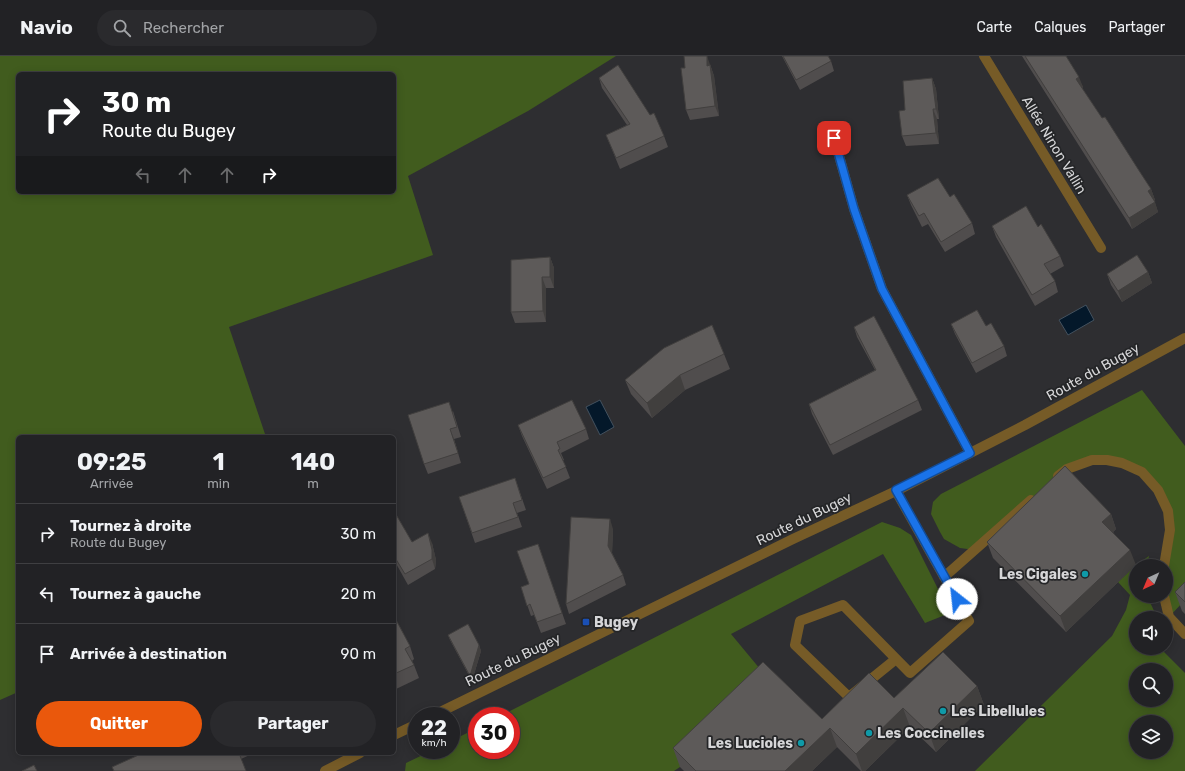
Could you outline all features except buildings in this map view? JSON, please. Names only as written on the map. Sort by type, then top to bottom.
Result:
[{"type":"street","name":"Allée Ninon Vallin","points":[[984,56],[1101,248]]},
{"type":"street","points":[[834,138],[854,209],[882,289],[970,453]]},
{"type":"street","name":"Route du Bugey","points":[[450,707],[970,453],[1185,338]]},
{"type":"street","points":[[1050,484],[1067,469],[1092,460],[1107,460],[1122,463],[1142,472],[1158,490],[1168,510],[1170,530],[1165,559]]},
{"type":"street","points":[[896,490],[969,621],[910,673],[843,605],[800,621],[795,645],[849,697],[896,659]]},
{"type":"street","points":[[944,577],[1038,494]]},
{"type":"street","points":[[1166,603],[1169,617],[1185,634]]},
{"type":"street","points":[[396,734],[408,728]]},
{"type":"street","points":[[325,771],[356,755]]},
{"type":"green space","points":[[0,56],[616,56],[528,111],[408,176],[433,255],[229,327],[265,435],[16,435],[16,693],[0,700]]},
{"type":"green space","points":[[1142,390],[1185,446],[1185,600],[1173,613],[1173,611],[1168,611],[1167,603],[1173,603],[1173,559],[1167,559],[1168,511],[1142,472],[1107,460],[1067,469],[975,550],[960,548],[944,539],[931,514],[933,502],[941,494]]},
{"type":"green space","points":[[882,522],[900,528],[911,535],[950,613],[925,623],[883,554],[731,634],[770,681],[674,771],[405,771],[406,763],[414,759],[460,759],[460,736],[468,732],[468,759],[520,759],[520,707],[518,707]]},
{"type":"green space","points":[[1129,572],[1129,594],[1118,582]]},
{"type":"green space","points":[[1129,599],[1129,603],[1150,603],[1154,611],[1129,611],[1129,655],[1167,655],[1185,673],[1185,771],[975,771],[1112,636],[1126,610]]},
{"type":"water","points":[[1086,305],[1094,320],[1068,335],[1059,320]]},
{"type":"water","points":[[600,400],[614,427],[600,435],[586,407]]},
{"type":"place","name":"Les Cigales","points":[[1085,574]]},
{"type":"place","name":"Bugey","points":[[586,622]]},
{"type":"place","name":"Les Libellules","points":[[943,711]]},
{"type":"place","name":"Les Coccinelles","points":[[869,733]]},
{"type":"place","name":"Les Lucioles","points":[[801,743]]},
{"type":"route","points":[[834,138],[854,209],[882,289],[970,453],[896,490],[906,511],[957,599]]}]
